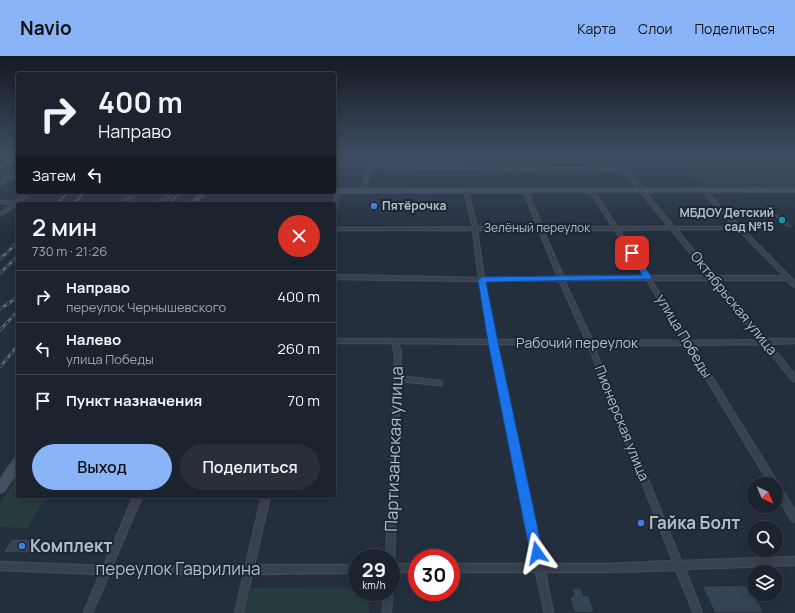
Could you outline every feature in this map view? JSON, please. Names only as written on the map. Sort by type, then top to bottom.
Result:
[{"type":"main road","points":[[336,191],[701,189],[795,190]]},
{"type":"main road","points":[[194,202],[198,196],[202,194]]},
{"type":"main road","points":[[0,488],[16,465]]},
{"type":"street","points":[[363,191],[365,183]]},
{"type":"street","name":"Октябрьская улица","points":[[635,183],[674,228],[795,379]]},
{"type":"street","points":[[701,189],[795,285]]},
{"type":"street","name":"Пионерская улица","points":[[525,190],[540,229],[590,343],[698,613]]},
{"type":"street","name":"улица Победы","points":[[591,190],[617,228],[770,477]]},
{"type":"street","points":[[466,191],[475,229],[493,342],[548,613]]},
{"type":"street","points":[[17,202],[27,194]]},
{"type":"street","points":[[124,202],[134,194]]},
{"type":"street","points":[[162,202],[172,194]]},
{"type":"street","points":[[0,202],[16,203]]},
{"type":"street","points":[[0,215],[16,203]]},
{"type":"street","name":"Зелёный переулок","points":[[336,229],[739,228]]},
{"type":"street","points":[[336,277],[482,280],[561,278],[788,278]]},
{"type":"street","name":"Рабочий переулок","points":[[336,341],[688,343],[795,341]]},
{"type":"street","name":"Партизанская улица","points":[[390,549],[398,353],[394,341]]},
{"type":"street","points":[[396,378],[439,383]]},
{"type":"street","points":[[88,613],[137,498]]},
{"type":"street","points":[[239,613],[266,498]]},
{"type":"street","points":[[783,498],[795,518]]},
{"type":"street","points":[[460,568],[679,566],[795,561]]},
{"type":"street","name":"переулок Гаврилина","points":[[0,566],[107,570],[348,569]]},
{"type":"street","points":[[387,613],[388,601]]},
{"type":"green space","points":[[700,183],[755,183],[759,187],[703,186]]},
{"type":"green space","points":[[760,183],[795,183],[795,187],[764,187]]},
{"type":"green space","points":[[16,479],[16,498],[46,498],[27,528],[0,527],[0,504]]},
{"type":"green space","points":[[348,587],[348,601],[370,601],[369,613],[245,613],[250,588]]},
{"type":"building","name":"Пятёрочка","points":[[370,200],[380,200],[377,211],[368,211]]},
{"type":"building","name":"МБДОУ Детский сад №15","points":[[770,213],[778,213],[795,228],[787,228]]},
{"type":"building","name":"Комплект","points":[[11,539],[41,539],[33,553],[3,553]]},
{"type":"building","points":[[747,585],[747,601],[758,601],[764,613],[715,613],[702,586]]},
{"type":"building","points":[[572,588],[581,588],[584,596],[589,595],[594,612],[574,612],[570,597],[574,596]]},
{"type":"railway","points":[[58,202],[67,194]]},
{"type":"railway","points":[[75,202],[83,194]]},
{"type":"railway","points":[[170,202],[180,194]]},
{"type":"railway","points":[[0,259],[16,244]]},
{"type":"railway","points":[[0,273],[16,258]]},
{"type":"railway","points":[[0,309],[16,298]]},
{"type":"railway","points":[[0,330],[16,313]]},
{"type":"railway","points":[[0,367],[16,347]]},
{"type":"place","name":"Пятёрочка","points":[[374,206]]},
{"type":"place","name":"МБДОУ Детский сад №15","points":[[782,220]]},
{"type":"place","name":"Гайка Болт","points":[[641,523]]},
{"type":"place","name":"Комплект","points":[[22,546]]},
{"type":"route","points":[[537,553],[493,342],[482,280],[648,278],[632,253]]}]
